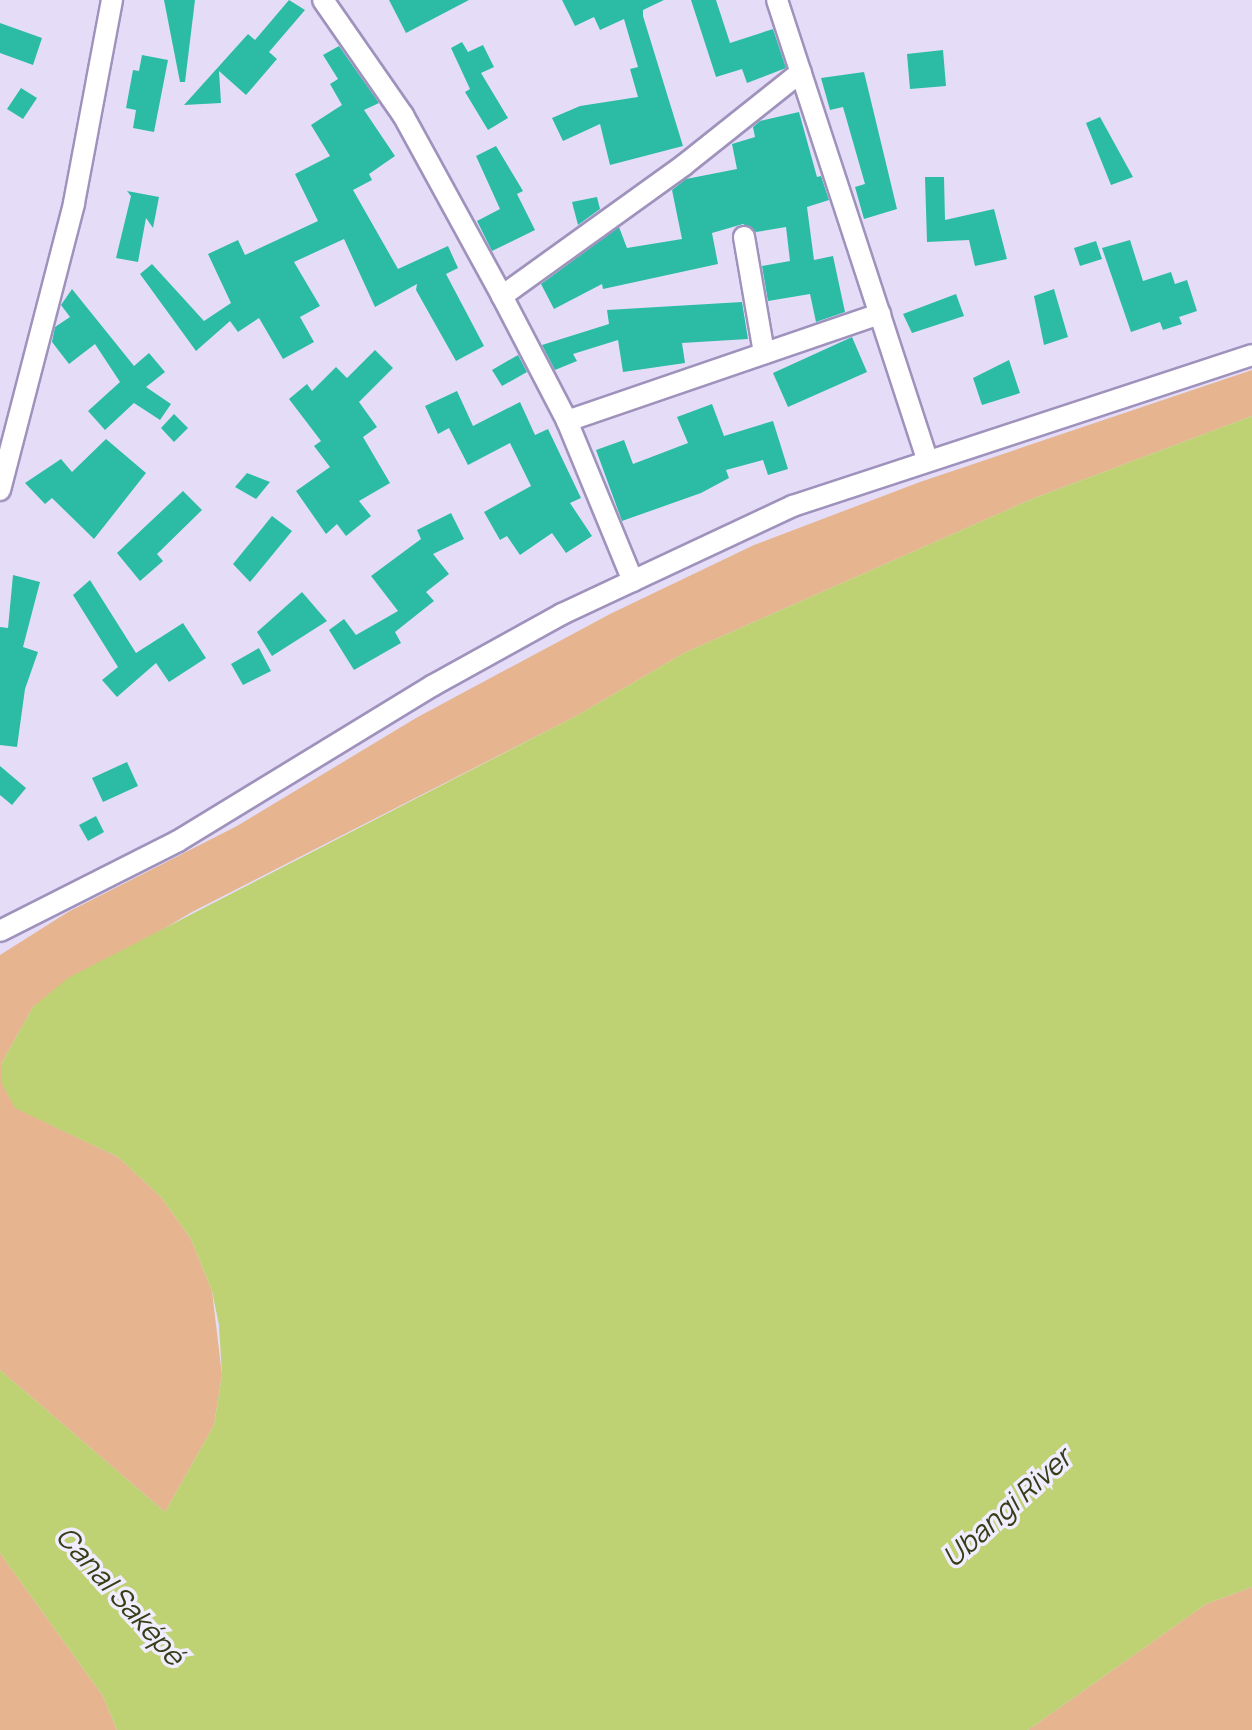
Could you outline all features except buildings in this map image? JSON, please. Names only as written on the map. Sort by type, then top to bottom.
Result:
[{"type":"street","points":[[0,490],[74,203],[112,0]]},
{"type":"street","points":[[323,0],[403,115],[502,296],[567,421],[633,581]]},
{"type":"street","points":[[777,0],[928,461]]},
{"type":"street","points":[[502,296],[684,165],[801,72]]},
{"type":"street","points":[[744,237],[764,353]]},
{"type":"street","points":[[567,421],[880,314]]},
{"type":"street","points":[[0,931],[178,841],[432,686],[633,581],[793,506],[1252,355]]},
{"type":"shaded area","points":[[1252,370],[1252,416],[1032,499],[684,653],[578,715],[192,912],[33,1007],[1,1064],[16,1108],[118,1157],[161,1197],[191,1239],[212,1291],[222,1375],[214,1425],[165,1512],[0,1370],[0,955],[68,912],[237,826],[416,718],[610,614],[754,545],[920,482]]},
{"type":"shaded area","points":[[0,1553],[103,1696],[117,1730],[0,1730]]},
{"type":"shaded area","points":[[1252,1587],[1252,1730],[1028,1730],[1206,1604]]},
{"type":"water","points":[[1252,416],[1252,1587],[1206,1604],[1028,1730],[117,1730],[103,1696],[0,1553],[0,1370],[165,1512],[214,1425],[222,1375],[219,1325],[212,1291],[191,1239],[161,1197],[118,1157],[15,1108],[2,1084],[1,1064],[33,1007],[68,978],[578,715],[684,653],[1032,499]]},
{"type":"water label","name":"Ubangi River","points":[[1006,1507]]},
{"type":"water label","name":"Canal Saképé","points":[[121,1595]]}]
